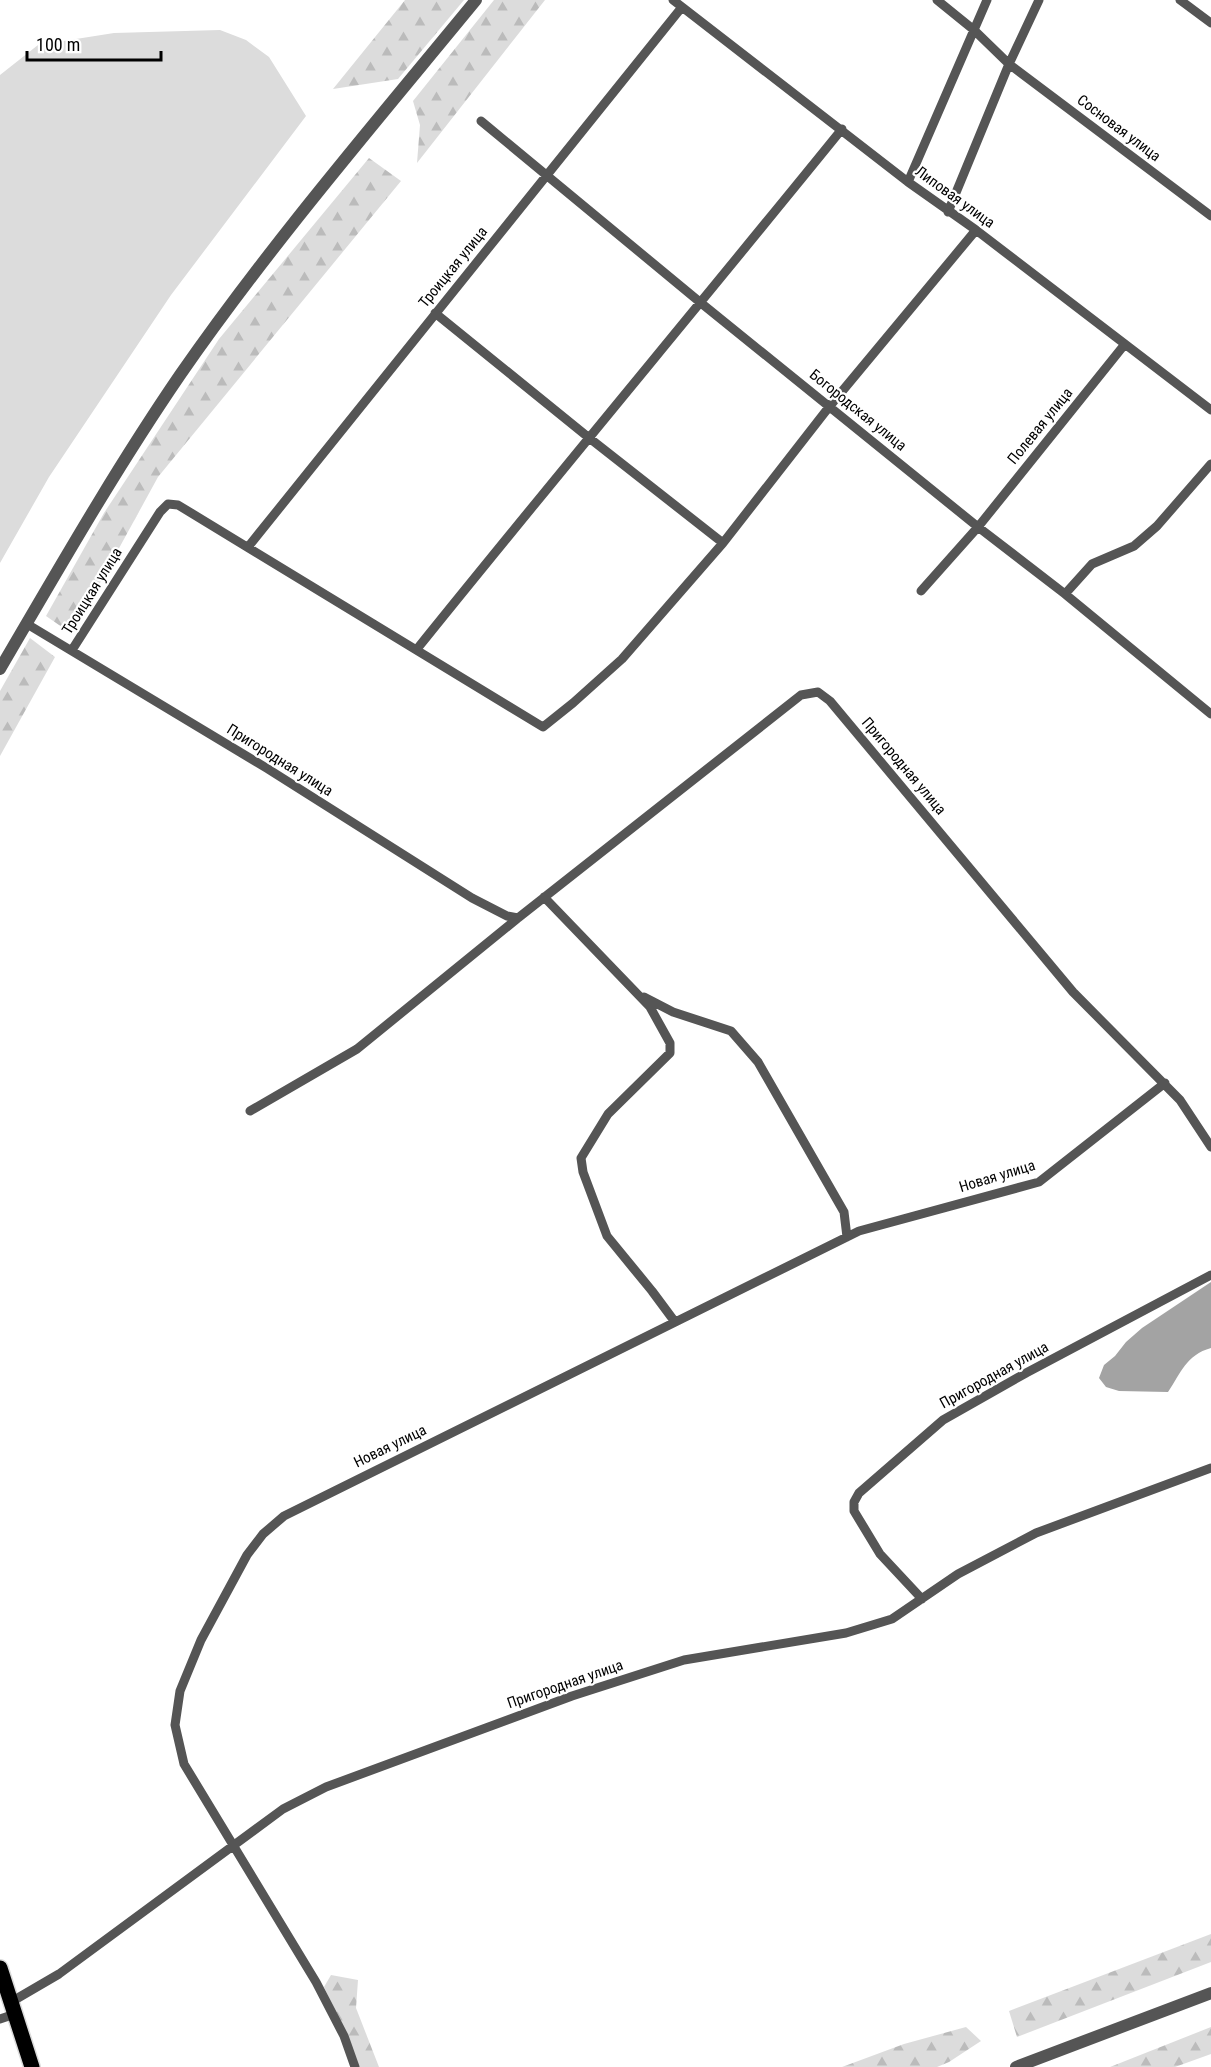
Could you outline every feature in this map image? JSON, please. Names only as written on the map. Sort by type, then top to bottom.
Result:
[{"type":"main road","points":[[0,1968],[32,2067]]},
{"type":"street","points":[[0,669],[118,470],[181,374],[239,293],[304,210],[476,0]]},
{"type":"street","name":"Липовая улица","points":[[673,0],[908,182],[976,230],[1211,410]]},
{"type":"street","name":"Сосновая улица","points":[[937,0],[974,30],[1009,64],[1211,216]]},
{"type":"street","points":[[908,182],[987,0]]},
{"type":"street","points":[[948,212],[1009,64],[1039,0]]},
{"type":"street","points":[[1180,0],[1211,23]]},
{"type":"street","name":"Троицкая улица","points":[[248,547],[682,7]]},
{"type":"street","name":"Богородская улица","points":[[481,121],[829,407],[1065,594],[1211,714]]},
{"type":"street","points":[[417,649],[842,129]]},
{"type":"street","points":[[829,407],[976,230]]},
{"type":"street","points":[[435,312],[723,543]]},
{"type":"street","name":"Полевая улица","points":[[921,591],[978,527],[1125,344]]},
{"type":"street","name":"Троицкая улица","points":[[72,650],[160,512],[168,504],[178,505],[543,727],[622,659],[723,543],[829,407]]},
{"type":"street","points":[[1065,594],[1092,564],[1134,546],[1157,526],[1211,465]]},
{"type":"street","name":"Пригородная улица","points":[[27,624],[268,769],[472,898],[507,916],[518,918]]},
{"type":"street","name":"Пригородная улица","points":[[250,1111],[357,1049],[544,897],[801,695],[818,692],[830,701],[1073,992],[1180,1100],[1211,1147]]},
{"type":"street","points":[[544,897],[650,1007],[670,1043],[670,1053],[608,1114],[581,1158],[583,1172],[607,1236],[675,1322]]},
{"type":"street","points":[[639,995],[673,1012],[731,1030],[758,1062],[844,1212],[847,1237]]},
{"type":"street","name":"Новая улица","points":[[355,2067],[344,2036],[316,1982],[184,1764],[175,1725],[180,1691],[201,1640],[247,1555],[263,1534],[284,1516],[859,1231],[1039,1182],[1165,1083]]},
{"type":"street","name":"Пригородная улица","points":[[922,1599],[880,1554],[854,1511],[854,1502],[860,1493],[944,1420],[1026,1373],[1211,1275]]},
{"type":"street","name":"Пригородная улица","points":[[0,2019],[283,1809],[326,1787],[572,1696],[684,1660],[846,1633],[892,1619],[958,1574],[1036,1533],[1211,1468]]},
{"type":"street","points":[[1016,2067],[1211,1993]]},
{"type":"green space","points":[[405,0],[464,0],[398,79],[333,89]]},
{"type":"green space","points":[[494,0],[545,0],[417,163],[420,125],[413,101]]},
{"type":"green space","points":[[220,30],[246,40],[269,57],[306,116],[171,295],[49,477],[0,563],[0,75],[38,45],[114,33]]},
{"type":"green space","points":[[369,158],[401,181],[158,477],[72,634],[46,616],[104,513],[219,339]]},
{"type":"green space","points":[[30,638],[55,657],[0,756],[0,691]]},
{"type":"green space","points":[[1211,1934],[1211,1962],[1017,2037],[1009,2011]]},
{"type":"green space","points":[[331,1975],[358,1980],[356,2008],[379,2067],[359,2067],[324,1987]]},
{"type":"green space","points":[[966,2027],[981,2041],[949,2062],[937,2067],[842,2067],[904,2044]]},
{"type":"green space","points":[[1211,2027],[1211,2054],[1175,2067],[1110,2067]]},
{"type":"shaded area","points":[[1211,1282],[1211,1348],[1190,1360],[1168,1392],[1119,1391],[1106,1387],[1099,1378],[1104,1365],[1126,1342],[1142,1328]]}]
